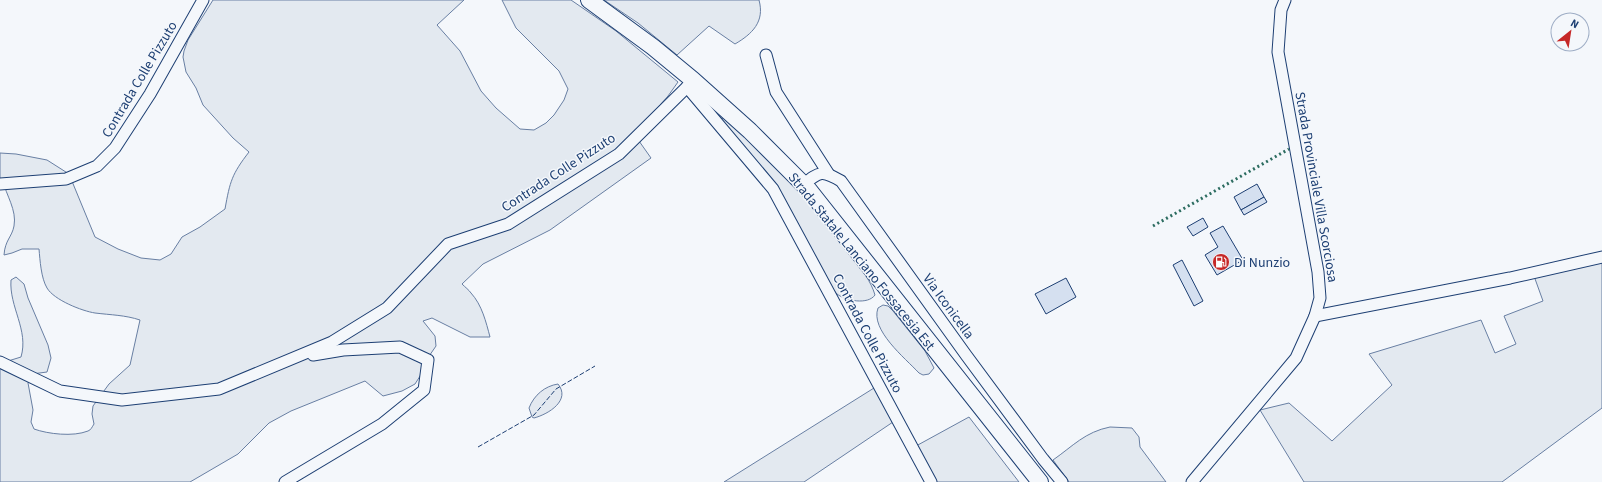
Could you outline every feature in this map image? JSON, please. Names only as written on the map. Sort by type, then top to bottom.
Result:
[{"type":"main road","name":"Strada Statale Lanciano Fossacesia Est","points":[[589,0],[644,41],[690,84],[750,131],[803,185],[1040,482]]},
{"type":"street","name":"Contrada Colle Pizzuto","points":[[0,184],[66,179],[97,166],[115,148],[128,129],[150,94],[203,0]]},
{"type":"street","name":"Strada Provinciale Villa Scorciosa","points":[[1192,482],[1296,358],[1315,316],[1320,298],[1318,272],[1278,52],[1281,10],[1285,0]]},
{"type":"street","points":[[766,55],[776,92],[828,173],[817,174],[803,185]]},
{"type":"street","name":"Contrada Colle Pizzuto","points":[[0,362],[60,391],[122,400],[219,389],[332,342],[387,308],[448,244],[508,224],[619,154],[690,84],[773,189],[931,482]]},
{"type":"street","name":"Via Iconicella","points":[[828,173],[841,181],[975,368],[1062,482]]},
{"type":"street","points":[[1315,316],[1510,278],[1602,257]]},
{"type":"street","points":[[285,482],[382,424],[424,390],[428,360],[400,347],[343,350],[295,358]]},
{"type":"shaded area","points":[[213,0],[464,0],[437,25],[460,51],[481,91],[496,108],[520,129],[534,130],[546,123],[554,115],[564,100],[568,89],[559,71],[516,28],[502,0],[571,0],[616,31],[678,82],[668,96],[638,130],[639,141],[651,158],[550,230],[483,264],[462,284],[478,303],[490,337],[470,337],[432,318],[423,321],[435,336],[436,346],[425,362],[422,373],[415,384],[402,391],[383,396],[365,381],[291,411],[269,423],[238,454],[190,482],[0,482],[0,367],[8,361],[21,357],[23,347],[23,337],[11,290],[11,280],[16,277],[24,284],[28,298],[48,345],[51,358],[47,372],[32,374],[28,383],[33,410],[31,422],[34,429],[53,433],[75,434],[91,429],[94,424],[92,414],[93,406],[109,384],[130,365],[140,320],[123,316],[89,312],[56,297],[47,288],[43,279],[39,249],[22,249],[4,255],[15,220],[13,208],[3,181],[0,181],[0,153],[16,154],[47,160],[69,174],[95,237],[118,249],[141,258],[160,260],[171,254],[182,237],[200,227],[225,209],[232,178],[249,152],[233,138],[203,105],[196,88],[186,72],[183,57],[188,40]]},
{"type":"shaded area","points":[[604,0],[759,0],[760,15],[759,21],[752,31],[735,44],[709,26],[677,55],[638,23]]},
{"type":"shaded area","points":[[725,117],[794,184],[826,220],[869,281],[875,295],[872,298],[857,301],[846,299],[837,294],[721,119]]},
{"type":"shaded area","points":[[1602,261],[1602,408],[1502,482],[1304,482],[1260,410],[1289,403],[1332,441],[1392,385],[1369,354],[1481,320],[1495,353],[1516,344],[1504,316],[1543,301],[1534,276]]},
{"type":"shaded area","points":[[883,305],[888,306],[893,311],[925,351],[934,368],[929,374],[923,375],[919,373],[898,352],[884,334],[879,325],[877,316],[878,308]]},
{"type":"shaded area","points":[[558,384],[562,396],[560,401],[552,410],[540,416],[534,418],[532,417],[529,408],[537,395],[544,389]]},
{"type":"shaded area","points":[[874,388],[893,422],[804,482],[724,482]]},
{"type":"shaded area","points":[[969,417],[1019,482],[935,482],[916,446]]},
{"type":"shaded area","points":[[1110,427],[1132,428],[1139,437],[1140,447],[1166,482],[1069,482],[1053,460],[1086,436],[1101,429]]},
{"type":"building","points":[[1257,184],[1264,197],[1241,210],[1234,197]]},
{"type":"building","points":[[1264,197],[1267,202],[1244,215],[1241,210]]},
{"type":"building","points":[[1203,218],[1208,227],[1193,236],[1187,227]]},
{"type":"building","points":[[1223,226],[1243,260],[1217,275],[1205,255],[1218,247],[1210,233]]},
{"type":"building","points":[[1182,260],[1203,301],[1194,306],[1173,265]]},
{"type":"building","points":[[1066,278],[1076,297],[1046,314],[1035,294]]},
{"type":"hedge","points":[[1153,226],[1289,149]]},
{"type":"fence","points":[[478,447],[534,415],[556,389],[595,366]]},
{"type":"place","name":"Di Nunzio","points":[[1221,262]]}]
